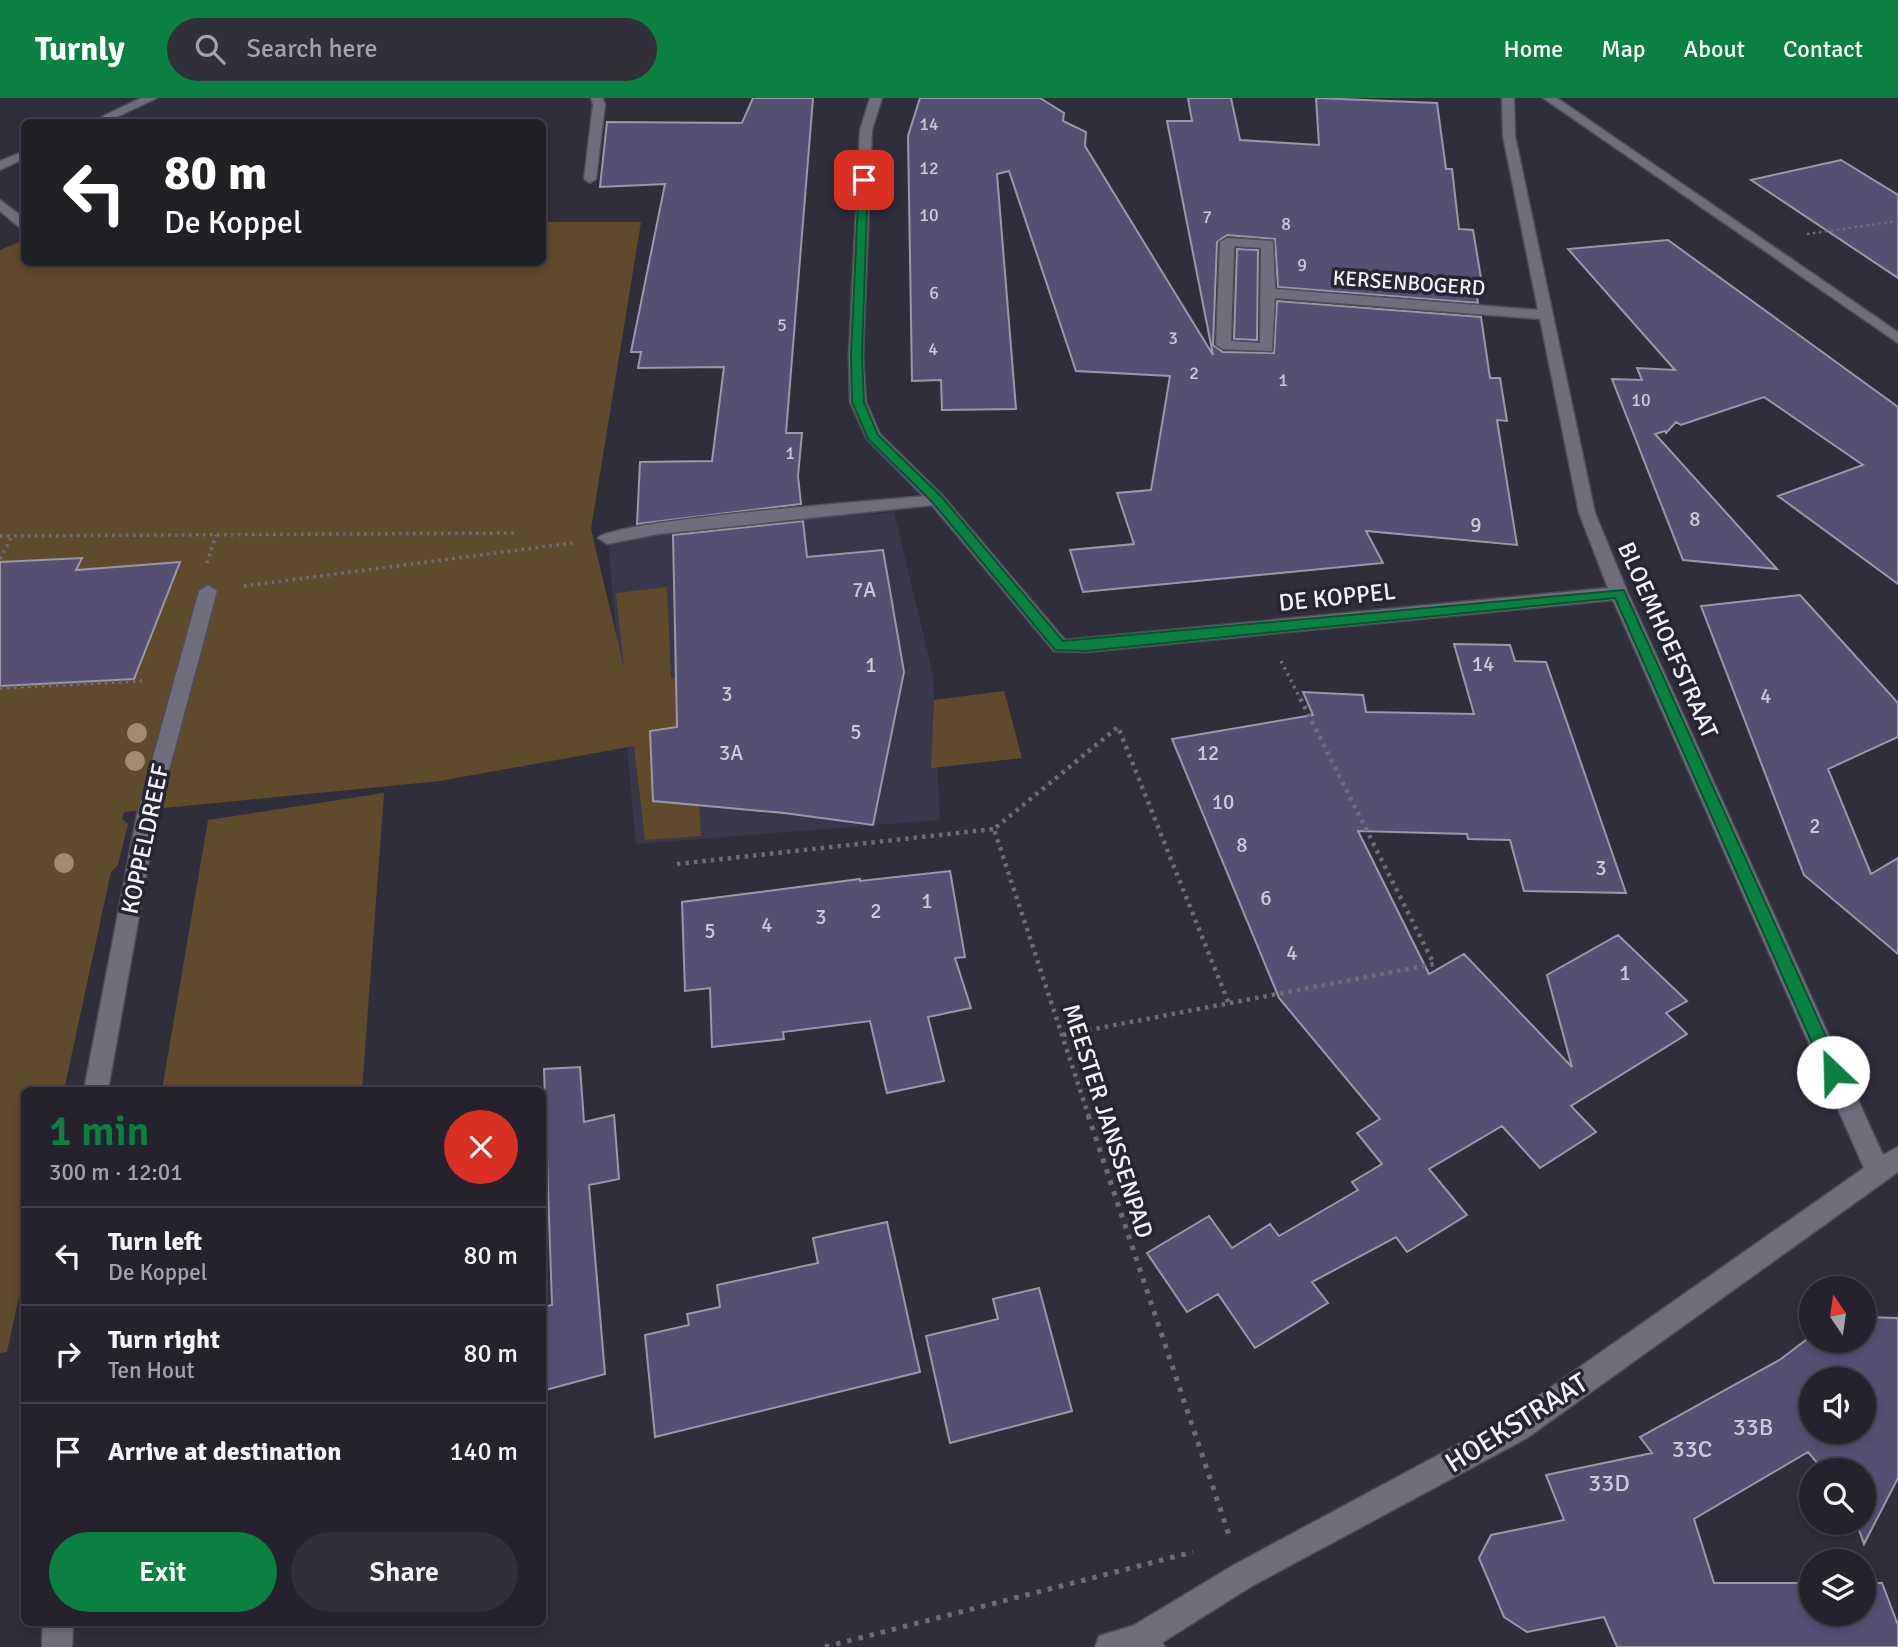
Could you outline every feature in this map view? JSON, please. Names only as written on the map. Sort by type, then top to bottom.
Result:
[{"type":"street","points":[[104,119],[151,98]]},
{"type":"street","points":[[590,180],[599,104],[597,98]]},
{"type":"street","points":[[876,98],[866,130],[856,354],[858,402],[873,436],[937,500]]},
{"type":"street","name":"BLOEMHOEFSTRAAT","points":[[1508,98],[1509,136],[1587,513],[1619,593],[1888,1165]]},
{"type":"street","points":[[1549,98],[1898,339]]},
{"type":"street","points":[[0,166],[21,156]]},
{"type":"street","points":[[0,204],[21,222]]},
{"type":"street","points":[[1227,242],[1268,244],[1267,293],[1267,348],[1223,345],[1227,242]]},
{"type":"street","name":"KERSENBOGERD","points":[[1267,293],[1547,314]]},
{"type":"street","points":[[607,538],[659,528],[937,500]]},
{"type":"street","name":"DE KOPPEL","points":[[937,500],[1060,646],[1264,629],[1619,593]]},
{"type":"street","name":"KOPPELDREEF","points":[[97,1087],[147,815],[208,591]]},
{"type":"street","name":"HOEKSTRAAT","points":[[1110,1647],[1146,1642],[1242,1576],[1517,1428],[1888,1165]]},
{"type":"street","points":[[57,1647],[58,1626]]},
{"type":"path","points":[[1758,241],[1898,221]]},
{"type":"path","points":[[0,536],[514,533]]},
{"type":"path","points":[[0,559],[12,536]]},
{"type":"path","points":[[208,591],[607,538]]},
{"type":"path","points":[[1063,1035],[1434,964],[1264,629]]},
{"type":"path","points":[[0,688],[184,678]]},
{"type":"path","points":[[677,864],[993,828],[1118,727],[1229,1004]]},
{"type":"path","name":"MEESTER JANSSENPAD","points":[[993,828],[1063,1035],[1124,1230],[1242,1576]]},
{"type":"path","points":[[825,1647],[1231,1542]]},
{"type":"shaded area","points":[[546,222],[641,222],[591,529],[624,668],[616,593],[667,587],[671,678],[691,679],[701,836],[645,840],[634,746],[440,781],[124,812],[122,819],[128,824],[118,865],[111,872],[65,1087],[21,1087],[21,1287],[7,1352],[0,1353],[0,250],[21,241],[21,266],[546,266]]},
{"type":"shaded area","points":[[894,512],[933,675],[940,820],[636,844],[608,542],[662,531]]},
{"type":"shaded area","points":[[1004,691],[1022,758],[931,768],[934,700]]},
{"type":"shaded area","points":[[384,793],[362,1087],[163,1087],[208,820]]},
{"type":"building","points":[[753,98],[813,98],[786,433],[802,433],[798,476],[801,504],[637,524],[640,462],[712,461],[724,367],[638,368],[641,352],[631,352],[665,184],[600,187],[607,122],[742,123]]},
{"type":"building","points":[[920,98],[1040,98],[1064,113],[1063,121],[1086,132],[1085,146],[1213,355],[1167,121],[1192,121],[1188,98],[1231,98],[1240,140],[1319,145],[1316,98],[1437,103],[1446,169],[1452,169],[1459,229],[1473,230],[1481,278],[1474,278],[1478,303],[1278,287],[1275,239],[1227,235],[1217,242],[1213,345],[1223,352],[1274,353],[1277,301],[1481,317],[1490,378],[1500,378],[1507,421],[1497,420],[1517,545],[1366,531],[1383,563],[1083,592],[1070,550],[1134,544],[1117,493],[1151,490],[1170,376],[1076,371],[1009,171],[997,174],[1016,409],[942,410],[941,380],[912,381],[908,136]]},
{"type":"building","points":[[1841,160],[1898,195],[1898,278],[1751,180]]},
{"type":"building","points":[[1668,240],[1898,407],[1898,584],[1778,496],[1863,465],[1764,397],[1681,425],[1676,422],[1666,433],[1655,434],[1777,569],[1683,560],[1612,379],[1642,380],[1637,368],[1675,370],[1568,249]]},
{"type":"building","points":[[1237,249],[1258,250],[1257,340],[1234,339]]},
{"type":"building","points":[[803,521],[807,557],[883,550],[904,672],[873,825],[784,813],[653,801],[650,731],[677,727],[673,535]]},
{"type":"building","points":[[82,558],[76,570],[180,562],[134,679],[0,686],[0,562]]},
{"type":"building","points":[[1800,595],[1898,703],[1898,737],[1828,769],[1871,874],[1898,858],[1898,954],[1804,875],[1701,606]]},
{"type":"building","points":[[1454,644],[1510,645],[1515,661],[1546,662],[1626,893],[1524,891],[1510,840],[1468,839],[1467,834],[1358,831],[1429,974],[1464,954],[1572,1067],[1547,975],[1618,935],[1687,1001],[1666,1013],[1687,1034],[1571,1106],[1596,1132],[1540,1168],[1502,1126],[1429,1169],[1467,1215],[1407,1252],[1396,1237],[1312,1282],[1328,1303],[1255,1348],[1218,1294],[1187,1312],[1147,1253],[1209,1216],[1232,1248],[1270,1224],[1279,1236],[1358,1190],[1352,1182],[1382,1164],[1357,1133],[1380,1119],[1279,998],[1172,739],[1313,715],[1303,692],[1363,695],[1366,712],[1474,714]]},
{"type":"building","points":[[950,871],[965,957],[955,958],[971,1008],[928,1017],[944,1081],[887,1093],[870,1021],[783,1032],[784,1039],[712,1047],[710,988],[685,991],[682,902],[860,879]]},
{"type":"building","points":[[580,1067],[584,1122],[614,1115],[619,1179],[589,1185],[605,1374],[546,1390],[546,1306],[552,1305],[544,1069]]},
{"type":"building","points":[[887,1222],[920,1372],[655,1437],[645,1335],[689,1325],[687,1314],[720,1307],[717,1285],[818,1263],[813,1238]]},
{"type":"building","points":[[1039,1288],[1072,1411],[950,1443],[926,1336],[998,1319],[993,1299]]},
{"type":"building","points":[[1876,1317],[1898,1318],[1898,1478],[1876,1521],[1876,1458],[1813,1458],[1808,1452],[1694,1519],[1714,1583],[1799,1583],[1799,1626],[1876,1626],[1876,1583],[1882,1583],[1898,1625],[1898,1647],[1617,1647],[1604,1617],[1527,1632],[1504,1617],[1479,1558],[1491,1535],[1564,1520],[1546,1475],[1652,1453],[1640,1437],[1781,1359],[1799,1345],[1799,1353],[1876,1353]]},
{"type":"building","points":[[1861,1535],[1869,1535],[1864,1544]]},
{"type":"route","points":[[864,180],[856,354],[858,402],[873,436],[937,500],[1060,646],[1086,646],[1619,593],[1833,1072]]}]
